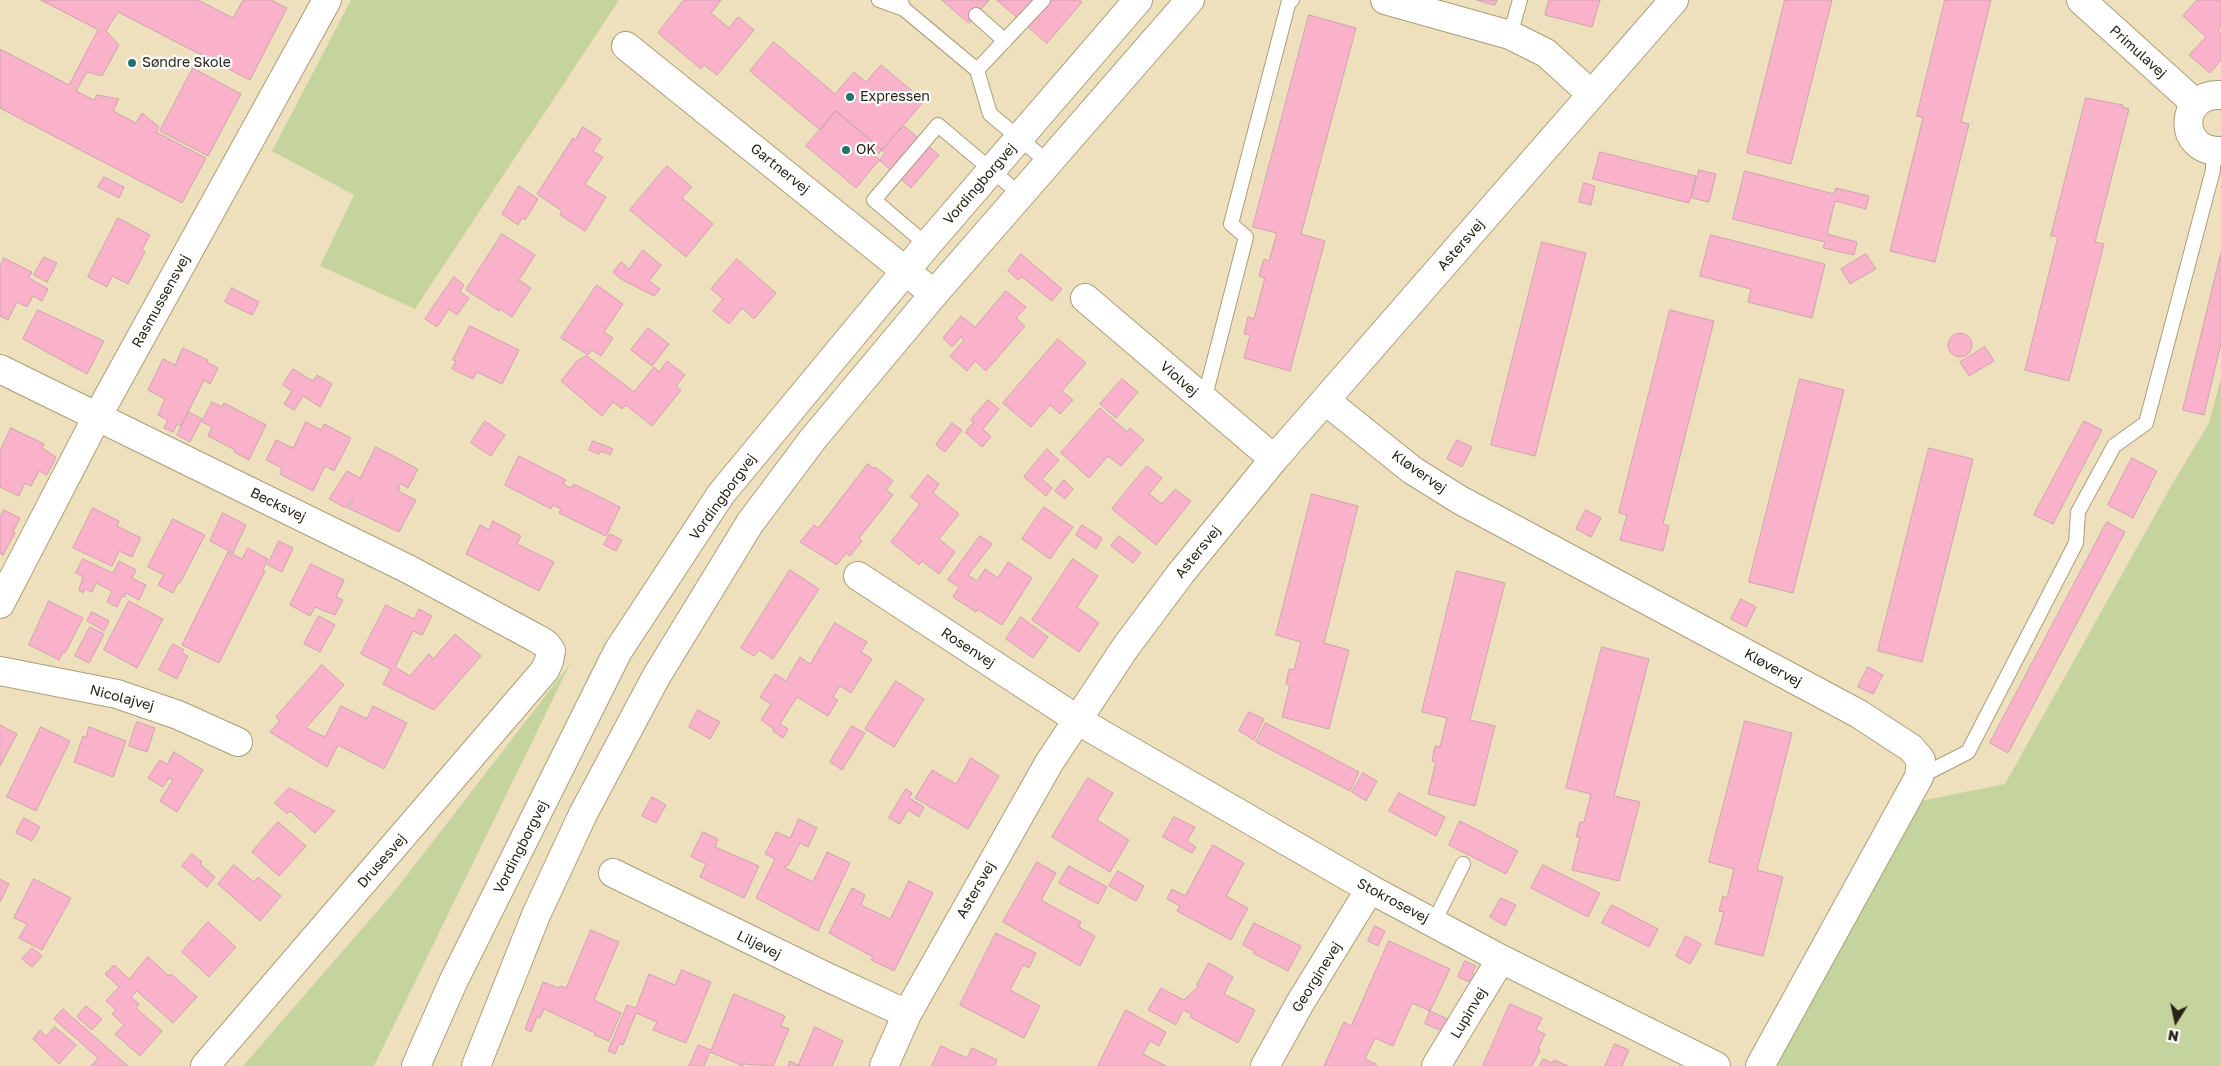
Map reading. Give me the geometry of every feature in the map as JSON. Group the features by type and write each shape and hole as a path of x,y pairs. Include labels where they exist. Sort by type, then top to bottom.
{"street":[{"name":"Rasmussensvej","path":"0,604 97,417 327,0"},
{"name":"Vordingborgvej","path":"416,1066 453,982 618,651 721,494 906,270 1138,0"},
{"path":"476,1066 540,907 583,814 656,677 750,523 813,439 934,294 1190,0"},
{"path":"1385,0 1510,35 1546,53 1591,94"},
{"name":"Astersvej","path":"884,1066 907,1014 1049,763 1125,648 1175,580 1274,459 1674,0"},
{"name":"Primulavej","path":"2081,0 2208,100 2188,118 2190,135 2201,147 2217,151"},
{"name":"Gartnervej","path":"626,46 934,294"},
{"name":"Violvej","path":"1086,298 1274,459"},
{"name":"Becksvej","path":"0,369 430,580 536,638 546,644 551,650"},
{"name":"Kløvervej","path":"1326,401 1412,470 1460,500 1703,629 1859,714 1893,735 1911,748 1921,760 1919,777"},
{"name":"Rosenvej","path":"858,576 1078,720"},
{"name":"Drusesvej","path":"205,1066 538,678 549,661 551,650"},
{"name":"Nicolajvej","path":"0,670 117,694 178,715 238,742"},
{"name":"Stokrosevej","path":"1078,720 1370,889 1501,959 1716,1066"},
{"path":"1760,1066 1919,777"},
{"name":"Liljevej","path":"613,873 907,1014"},
{"name":"Georginevej","path":"1265,1066 1300,1003 1370,889"},
{"name":"Lupinvej","path":"1436,1066 1501,959"}],"lane":[{"path":"879,0 902,5 977,70 990,114 1049,163"},
{"path":"977,70 1043,0"},
{"path":"1204,400 1246,237 1231,224 1289,1 1292,0"},
{"path":"1510,35 1520,0"},
{"path":"976,15 1005,41"},
{"path":"928,245 874,200 938,124 1021,195"},
{"path":"1919,777 1968,752 2076,543 2078,512 2114,446 2146,423 2217,151"},
{"path":"1434,922 1462,864"}],"green space":[{"path":"351,0 619,0 415,309 320,266 354,195 272,151"},
{"path":"2221,378 2221,1066 1775,1066 1915,802 2005,784 2174,481 2209,423"},
{"path":"570,664 374,1066 243,1066 393,893"}],"building":[{"path":"41,0 198,0 233,18 243,0 271,0 287,8 250,80 118,12 106,31 119,45 102,76 87,72 76,91 94,100 97,95 119,99 113,111 136,123 142,113 159,127 156,132 206,158 182,203 0,108 0,49 69,85 98,30"},
{"path":"684,0 721,0 711,13 729,28 738,17 754,30 717,75 704,65 701,69 658,33"},
{"path":"942,0 989,0 969,23"},
{"path":"997,0 1079,0 1082,2 1047,43"},
{"path":"1477,0 1497,0 1495,5"},
{"path":"1549,0 1600,0 1592,27 1545,15"},
{"path":"1785,0 1832,0 1791,164 1747,153"},
{"path":"1945,0 1991,0 1961,122 1969,124 1935,262 1890,251 1923,118 1917,116"},
{"path":"2197,0 2221,0 2221,27 2218,30 2221,33 2221,60 2210,73 2189,55 2206,37 2183,16"},
{"path":"1309,15 1356,28 1301,234 1325,241 1290,371 1244,358 1250,335 1244,334 1248,317 1254,319 1265,278 1259,276 1264,259 1269,261 1277,233 1253,227"},
{"name":"Expressen","path":"774,42 835,94 854,72 866,82 881,65 924,101 882,150 836,111 820,130 750,71"},
{"path":"193,68 241,94 208,156 160,131"},
{"path":"2086,98 2123,105 2122,107 2129,109 2095,242 2104,244 2069,381 2025,370 2058,237 2051,236"},
{"name":"OK","path":"836,111 885,153 856,188 806,146"},
{"path":"904,126 939,155 911,188 876,157"},
{"path":"583,127 601,139 593,151 603,157 585,184 606,197 585,231 560,215 562,211 537,194 573,138 575,140"},
{"path":"1600,152 1696,176 1689,203 1593,179"},
{"path":"667,166 692,187 682,198 713,224 686,257 630,210"},
{"path":"1699,170 1716,174 1709,202 1692,198"},
{"path":"1745,171 1834,194 1836,188 1869,196 1866,209 1835,201 1827,234 1857,242 1854,255 1823,248 1825,242 1733,219"},
{"path":"104,177 124,187 119,198 98,187"},
{"path":"1584,183 1595,186 1591,205 1579,202"},
{"path":"519,186 538,199 525,220 522,218 518,225 502,214"},
{"path":"118,218 150,235 142,250 145,252 128,284 112,276 107,287 88,277"},
{"path":"502,234 535,255 519,280 531,288 512,317 466,290"},
{"path":"1711,235 1825,264 1812,318 1748,302 1751,289 1700,276"},
{"path":"1542,242 1586,253 1535,456 1491,445"},
{"path":"643,250 661,265 649,281 660,289 654,296 621,279 613,272 621,262 629,269"},
{"path":"2221,253 2221,343 2204,415 2183,410"},
{"path":"1021,254 1062,289 1052,301 1022,277 1018,280 1008,271"},
{"path":"1866,254 1876,269 1850,284 1841,269"},
{"path":"44,257 57,263 47,282 34,275"},
{"path":"4,258 32,272 29,278 48,289 42,301 33,296 27,307 17,302 8,320 0,316 0,266"},
{"path":"737,259 776,293 754,319 742,308 729,324 713,311 723,299 711,289"},
{"path":"454,277 464,285 460,292 469,298 457,315 449,309 437,327 425,319"},
{"path":"597,285 623,304 604,332 613,338 601,356 592,350 588,355 561,338"},
{"path":"232,288 259,302 252,315 225,302"},
{"path":"1006,291 1026,307 1016,318 1025,326 986,371 975,361 967,371 950,356 964,340 961,337 952,347 943,338 961,316 975,327"},
{"path":"38,310 104,341 87,374 23,339"},
{"path":"1670,310 1714,321 1663,524 1669,526 1663,551 1620,540 1627,515 1619,513"},
{"path":"470,326 519,350 502,384 477,372 473,379 452,369 456,361 453,360"},
{"path":"648,328 669,344 652,366 631,350"},
{"path":"1960,333 1969,336 1972,345 1969,354 1960,357 1951,354 1948,345 1951,336"},
{"path":"1058,339 1086,363 1062,391 1073,400 1060,414 1050,405 1031,427 1003,403"},
{"path":"1985,347 1994,361 1969,376 1960,362"},
{"path":"183,348 208,360 207,362 218,368 210,384 204,380 181,426 177,424 173,432 164,428 168,420 158,415 165,399 148,390 163,359 175,365"},
{"path":"587,356 634,392 654,367 659,372 667,361 685,375 676,386 681,390 652,426 626,405 622,409 613,402 602,416 561,381 577,361"},
{"path":"293,369 313,381 317,375 332,384 320,407 303,396 294,410 284,404 292,391 283,385"},
{"path":"1122,379 1138,392 1116,418 1100,404"},
{"path":"1800,379 1844,390 1793,593 1749,582"},
{"path":"988,400 999,409 983,429 991,437 982,447 965,432 974,422 971,420"},
{"path":"212,402 222,407 224,403 266,425 249,460 234,452 235,450 208,436 212,427 202,422"},
{"path":"1100,408 1127,432 1130,428 1144,440 1121,466 1108,456 1089,478 1061,453"},
{"path":"189,412 202,419 190,442 177,435"},
{"path":"485,421 505,435 491,456 471,443"},
{"path":"2084,421 2102,430 2053,524 2034,515"},
{"path":"306,422 321,430 324,424 351,438 334,471 325,466 313,491 280,474 282,468 266,460 276,440 293,448"},
{"path":"952,423 962,430 945,452 936,445"},
{"path":"11,428 44,444 42,448 56,457 47,475 39,471 31,486 25,483 19,496 0,487 0,451"},
{"path":"1457,440 1472,447 1462,467 1447,459"},
{"path":"593,441 613,449 610,455 601,451 599,454 589,450"},
{"path":"376,447 418,469 408,488 399,483 398,486 400,487 398,491 416,500 399,532 348,508 354,498 352,497 346,508 329,499 347,471 360,478"},
{"path":"1929,448 1973,459 1922,662 1878,651"},
{"path":"1047,449 1059,460 1042,479 1052,488 1046,496 1024,477"},
{"path":"519,456 566,480 563,484 571,488 574,484 620,507 606,536 559,513 561,509 553,505 551,509 505,485"},
{"path":"2132,458 2157,471 2133,518 2108,505"},
{"path":"868,464 893,481 886,490 893,495 859,538 862,541 850,556 846,553 837,565 800,542 814,525 818,528"},
{"path":"1147,466 1162,478 1149,494 1162,504 1175,489 1191,501 1156,545 1112,509"},
{"path":"928,475 939,484 933,493 959,514 939,539 955,552 939,574 922,561 919,565 891,542 920,504 911,497"},
{"path":"1064,480 1073,489 1065,499 1055,491"},
{"path":"1312,494 1358,506 1324,643 1349,650 1329,729 1282,717 1290,685 1286,684 1289,669 1294,670 1301,642 1276,635"},
{"path":"1044,507 1073,527 1050,559 1022,539"},
{"path":"93,508 119,521 117,526 141,538 132,557 119,551 112,566 73,548"},
{"path":"4,510 20,518 13,532 15,533 3,555 0,553 0,517"},
{"path":"1586,510 1601,518 1591,537 1576,529"},
{"path":"223,513 246,525 233,553 210,541"},
{"path":"173,519 205,535 173,593 158,585 164,575 148,567"},
{"path":"493,521 521,536 517,544 554,562 539,591 466,554 480,525 489,530"},
{"path":"2107,522 2125,532 2008,753 1990,743"},
{"path":"1082,525 1102,538 1096,549 1076,535"},
{"path":"610,534 622,540 616,551 604,545"},
{"path":"980,536 992,544 968,575 977,581 985,569 998,578 1008,562 1032,578 1002,625 977,609 976,612 953,597 959,587 948,580"},
{"path":"1119,536 1141,553 1133,563 1111,546"},
{"path":"279,541 293,548 282,572 268,565"},
{"path":"248,548 268,559 263,570 265,571 219,663 182,645 228,552 242,559"},
{"path":"83,559 113,573 119,561 136,570 132,578 146,585 139,600 126,593 124,597 122,596 117,607 107,602 112,591 96,583 92,592 85,589 83,593 79,590 83,577 76,573"},
{"path":"1073,559 1098,576 1077,607 1099,623 1079,652 1032,620"},
{"path":"311,564 344,580 336,597 343,600 335,615 315,607 310,616 290,605"},
{"path":"790,570 819,589 773,659 759,650 754,656 741,648"},
{"path":"1457,571 1505,583 1470,720 1495,726 1475,806 1428,794 1436,762 1432,761 1435,746 1440,747 1447,718 1422,712"},
{"path":"1741,599 1756,607 1746,627 1731,619"},
{"path":"49,601 83,618 65,653 63,652 59,660 29,645"},
{"path":"129,601 163,619 137,668 104,650"},
{"path":"386,605 414,619 419,609 432,616 422,635 413,631 395,667 410,676 429,654 433,659 455,634 481,656 434,710 383,684 391,669 361,654"},
{"path":"92,612 109,621 104,631 87,621"},
{"path":"319,616 335,625 320,652 304,644"},
{"path":"1021,617 1048,637 1033,658 1006,639"},
{"path":"835,623 867,642 861,652 872,659 851,693 840,686 833,697 838,700 828,716 797,697 780,724 788,729 783,738 761,720 771,704 760,697 775,674 786,681 800,657 810,664"},
{"path":"90,627 104,634 89,663 75,656"},
{"path":"173,644 184,650 182,653 188,656 177,679 159,670"},
{"path":"1602,647 1649,659 1614,796 1640,802 1619,881 1572,870 1580,837 1576,837 1580,822 1584,822 1591,794 1566,788"},
{"path":"322,665 344,685 306,728 325,737 341,706 367,719 373,706 407,723 384,769 338,745 327,767 270,732 280,721 276,717"},
{"path":"1868,667 1883,675 1873,694 1858,687"},
{"path":"896,681 924,699 894,747 865,729"},
{"path":"698,710 720,722 710,739 689,727"},
{"path":"1249,712 1264,719 1254,740 1239,731"},
{"path":"1745,721 1792,733 1757,870 1783,877 1763,956 1715,944 1724,912 1719,911 1723,896 1727,898 1734,869 1709,862"},
{"path":"137,722 155,728 147,752 129,746"},
{"path":"1266,723 1359,772 1350,791 1256,742"},
{"path":"0,725 17,734 0,766"},
{"path":"852,726 865,733 842,770 830,762"},
{"path":"41,727 70,741 36,811 7,797"},
{"path":"89,727 126,741 113,777 74,762 83,736 86,737"},
{"path":"174,752 203,770 177,812 160,801 173,780 169,778 163,787 148,778 160,760 167,764"},
{"path":"971,758 999,776 968,829 915,798 932,770 956,784"},
{"path":"1363,773 1377,781 1366,801 1352,792"},
{"path":"1088,778 1113,793 1097,820 1129,840 1110,872 1052,837"},
{"path":"289,788 335,811 315,833 290,811 287,814 275,803"},
{"path":"906,789 912,793 909,798 924,807 919,817 908,810 900,824 889,818"},
{"path":"1399,793 1445,817 1436,836 1389,811"},
{"path":"652,797 666,805 656,823 642,816"},
{"path":"1174,817 1195,827 1187,841 1196,847 1192,853 1163,837"},
{"path":"24,818 40,827 32,841 16,833"},
{"path":"799,819 817,828 808,847 800,843 788,866 786,865 785,868 813,882 827,852 850,863 818,931 756,898 775,859 765,854 776,832 790,838"},
{"path":"1460,821 1518,851 1506,874 1449,845"},
{"path":"278,822 306,846 279,876 252,852"},
{"path":"703,832 718,839 715,847 759,866 744,898 700,877 706,864 691,857"},
{"path":"1213,845 1244,863 1226,896 1248,908 1231,940 1177,911 1180,906 1167,899 1172,889 1185,896"},
{"path":"192,854 215,877 207,887 182,866"},
{"path":"1037,862 1056,873 1041,900 1081,922 1079,927 1095,936 1080,966 1003,922"},
{"path":"234,865 254,882 258,877 281,896 260,921 218,884"},
{"path":"1543,865 1600,893 1588,917 1531,888"},
{"path":"1069,866 1107,887 1098,904 1059,883"},
{"path":"1118,871 1144,886 1136,901 1109,886"},
{"path":"0,879 9,884 0,902"},
{"path":"34,879 71,898 42,950 19,938 27,924 14,918"},
{"path":"909,881 933,893 894,971 871,960 873,957 829,933 852,888 865,895 861,905 890,919"},
{"path":"1501,898 1516,905 1505,926 1490,917"},
{"path":"1612,905 1658,929 1649,947 1602,923"},
{"path":"208,922 236,947 209,977 182,952"},
{"path":"1254,923 1301,946 1288,971 1253,953 1254,951 1243,945"},
{"path":"1375,926 1385,931 1378,946 1368,941"},
{"path":"591,930 619,942 594,1000 621,1013 609,1041 544,1009 540,1018 537,1017 531,1032 525,1029 543,982 559,988 560,986 566,988"},
{"path":"996,933 1036,953 1029,968 1023,965 1010,990 1040,1006 1024,1038 960,1005"},
{"path":"1686,936 1701,944 1690,964 1676,956"},
{"path":"1389,941 1450,969 1430,1011 1412,1003 1393,1046 1375,1038 1365,1059 1376,1064 1376,1066 1324,1066 1344,1022 1351,1026"},
{"path":"32,948 42,956 32,967 22,959"},
{"path":"148,957 197,997 173,1023 137,991 131,997 139,1004 136,1008 162,1031 140,1056 115,1034 124,1025 112,1014 116,1010 106,1001 119,987 105,974 114,965 129,979"},
{"path":"1465,961 1476,966 1472,973 1476,975 1472,983 1458,977"},
{"path":"1209,963 1233,977 1224,994 1255,1010 1238,1043 1190,1017 1192,1014 1183,1010 1176,1025 1148,1010 1161,988 1184,1000 1199,986 1197,985"},
{"path":"682,970 711,982 686,1043 653,1030 657,1022 636,1013 623,1045 619,1044 615,1054 608,1051 627,1005 636,1008 649,974 675,985"},
{"path":"734,994 785,1016 781,1026 789,1029 773,1066 743,1064 743,1066 710,1052 704,1066 689,1066 698,1045 711,1050"},
{"path":"1510,1004 1542,1018 1536,1030 1545,1034 1538,1049 1540,1050 1532,1066 1483,1066"},
{"path":"86,1006 102,1019 92,1030 77,1017"},
{"path":"63,1009 128,1066 91,1066 98,1058 54,1019"},
{"path":"1126,1010 1166,1032 1159,1046 1150,1041 1143,1054 1166,1066 1098,1066"},
{"path":"1430,1011 1450,1020 1445,1032 1425,1024"},
{"path":"55,1027 76,1045 59,1064 33,1039 40,1030 46,1036"},
{"path":"815,1027 843,1041 832,1066 788,1066 790,1061 798,1065"},
{"path":"1615,1044 1629,1050 1622,1066 1605,1066"},
{"path":"941,1046 967,1058 972,1048 997,1060 994,1066 932,1066"},
{"path":"1543,1059 1552,1063 1554,1060 1568,1066 1540,1066"}],"place":[{"name":"Søndre Skole","path":"132,63"},
{"name":"Expressen","path":"850,97"},
{"name":"OK","path":"846,150"}]}
